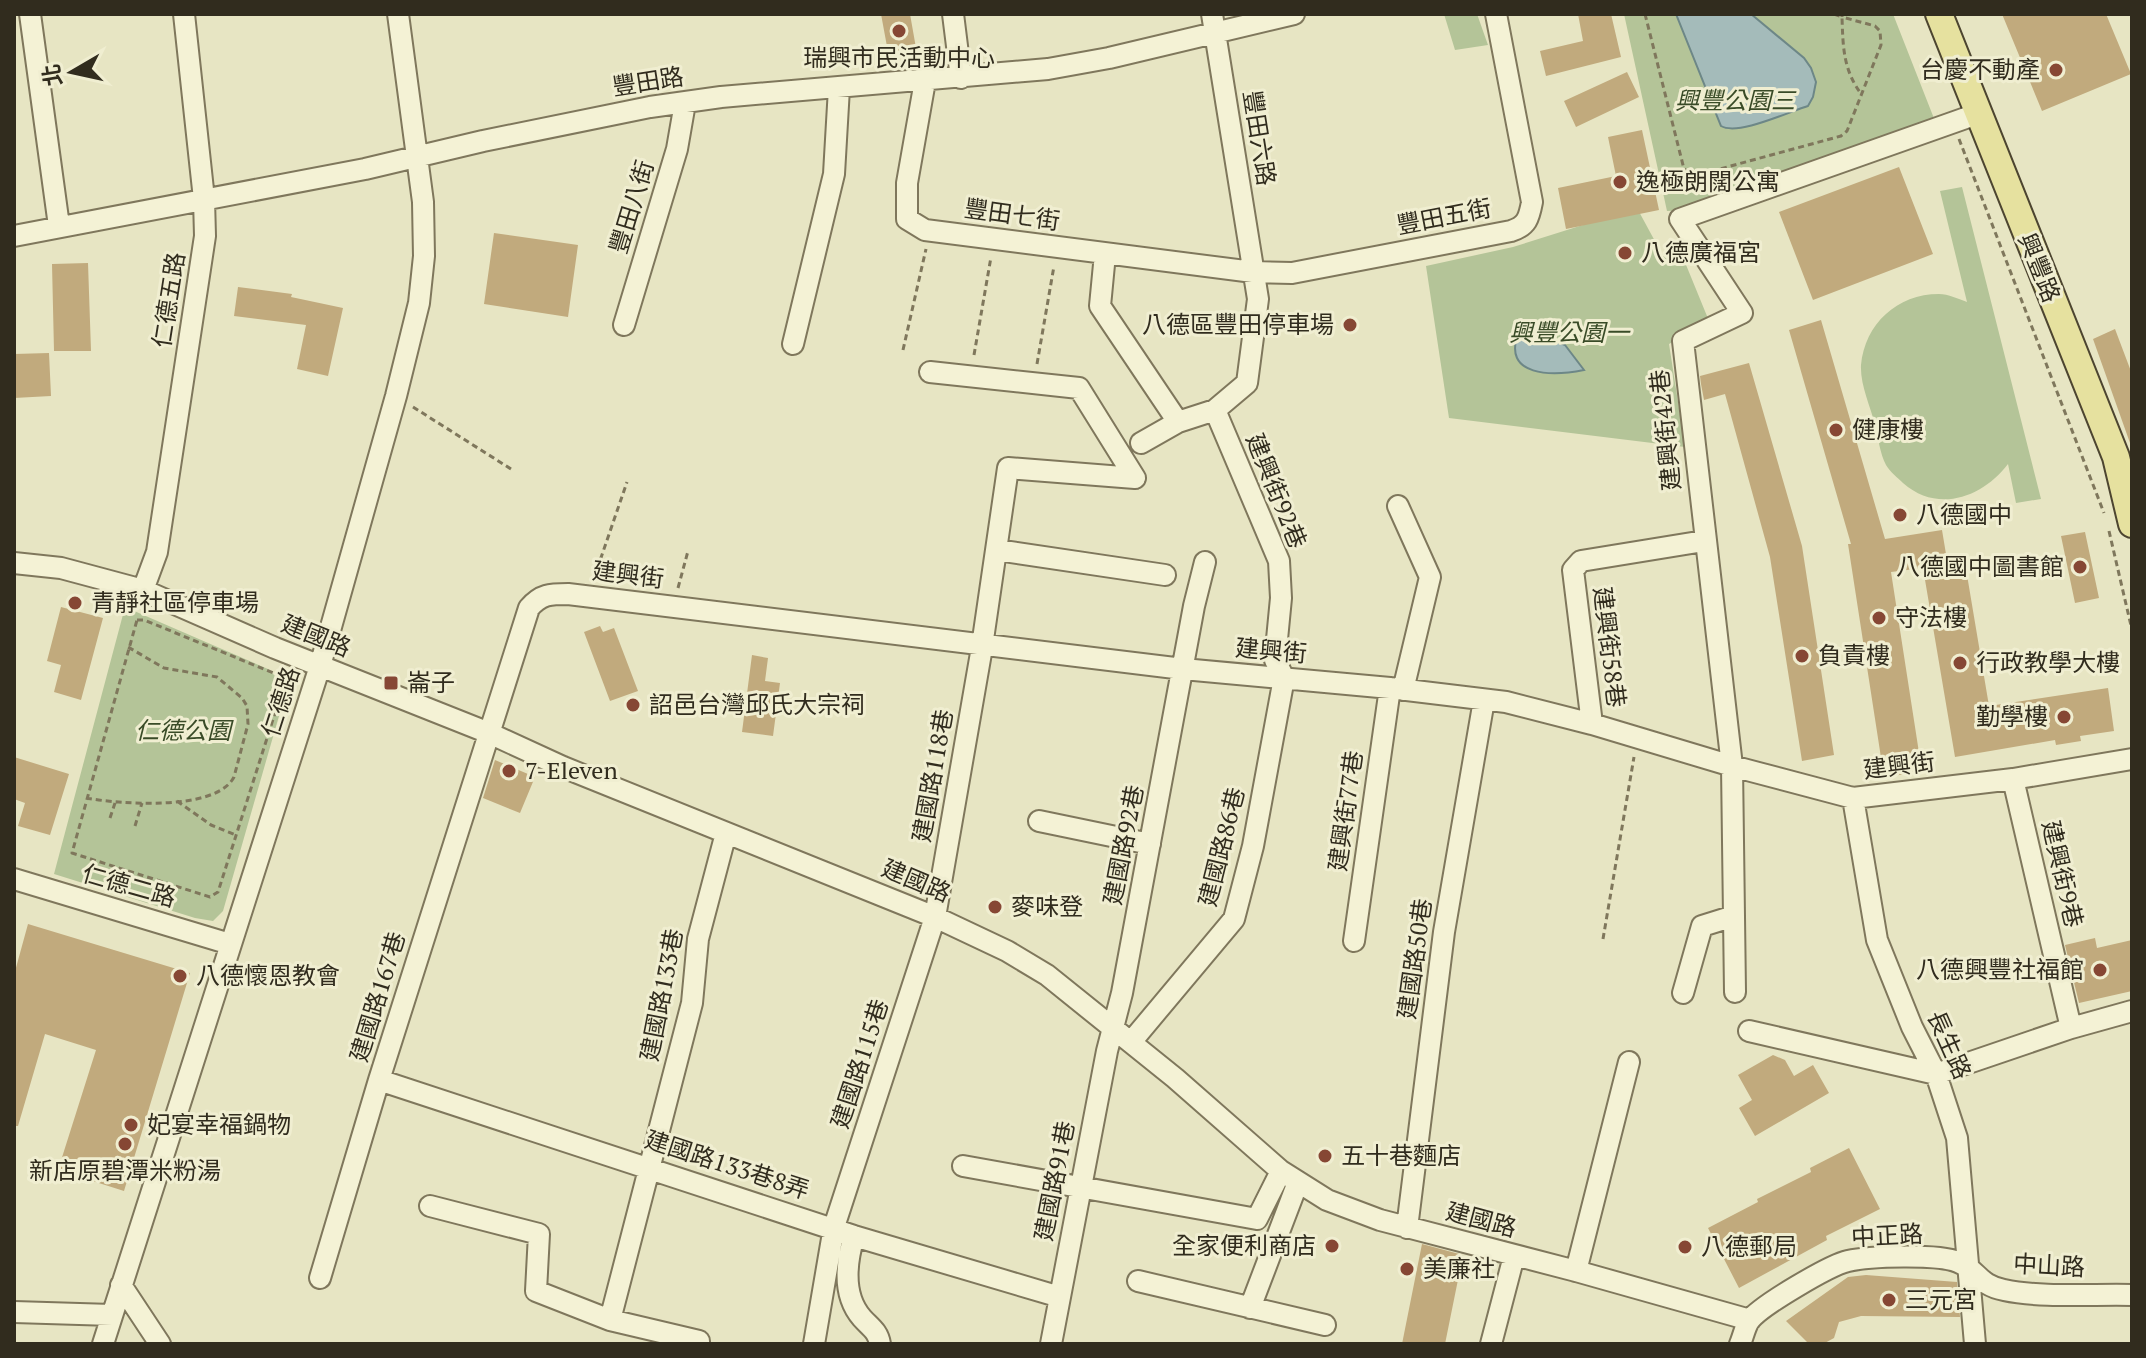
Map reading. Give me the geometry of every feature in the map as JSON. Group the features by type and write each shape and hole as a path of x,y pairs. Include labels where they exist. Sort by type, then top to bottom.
{"main road":[{"name":"興豐路","path":"1939,14 1977,114 2124,453 2132,524"}],"street":[{"path":"30,14 59,226"},
{"name":"仁德五路","path":"143,590 157,552 205,236 204,199 184,14"},
{"name":"仁德路","path":"103,1344 320,666 419,303 424,256 423,202 398,14"},
{"path":"953,14 961,78"},
{"name":"豐田路","path":"14,236 365,169 596,116 721,97 1048,69 1109,58 1214,23 1294,14"},
{"name":"豐田五街","path":"1253,272 1292,273 1511,231 1520,228 1529,219 1532,202 1496,14"},
{"name":"豐田六路","path":"1214,23 1258,299 1247,383 1215,410"},
{"name":"豐田七街","path":"925,81 907,183 907,219 916,226 1253,272"},
{"path":"793,344 834,174 839,88"},
{"name":"豐田八街","path":"624,325 677,149 685,103"},
{"name":"建興街42巷","path":"1735,992 1732,766 1683,341 1742,313 1680,219 1977,114"},
{"path":"1105,254 1100,306 1178,422"},
{"name":"建國路118巷","path":"930,372 1079,388 1135,478 1008,468 982,644 935,917"},
{"path":"1141,443 1178,422 1215,410"},
{"name":"建興街92巷","path":"1215,410 1279,561 1281,598 1275,660 1284,678"},
{"name":"建興街77巷","path":"1354,941 1396,689 1430,577 1398,506"},
{"name":"建興街58巷","path":"1592,724 1573,570 1581,561 1704,541"},
{"path":"997,550 1165,575"},
{"name":"建國路92巷","path":"1122,1036 1150,844 1205,562"},
{"name":"建國路","path":"14,563 61,568 143,590 320,666 489,733 563,767 935,917 1007,951 1047,975 1289,1177 1327,1200 1407,1228 1750,1320"},
{"name":"建興街","path":"489,733 529,608 545,594 1183,669 1506,702 1853,798 2013,779 2132,759"},
{"name":"建國路86巷","path":"1122,1036 1234,919 1253,846 1284,678"},
{"name":"建國路50巷","path":"1407,1228 1444,932 1484,700"},
{"name":"建國路167巷","path":"320,1278 489,733"},
{"name":"建興街9巷","path":"2013,779 2071,1028"},
{"name":"長生路","path":"1853,798 1877,940 1912,1027 1936,1074 1957,1138 1975,1344"},
{"path":"1039,821 1150,844"},
{"name":"建國路133巷","path":"610,1320 692,1003 698,939 726,833"},
{"name":"仁德二路","path":"14,879 230,944"},
{"path":"1683,993 1702,926 1734,916"},
{"name":"建國路115巷","path":"814,1344 834,1227 935,917"},
{"path":"1749,1031 1936,1074 2071,1028 2132,1011"},
{"name":"建國路91巷","path":"1051,1344 1107,1051 1122,1036"},
{"path":"1576,1271 1629,1062"},
{"name":"建國路133巷8弄","path":"379,1080 854,1236 1060,1297"},
{"path":"963,1166 1257,1219 1289,1177"},
{"path":"1250,1308 1289,1177"},
{"path":"430,1206 539,1234 536,1291 610,1320 699,1341 699,1344"},
{"path":"854,1236 847,1271 849,1295 859,1316 879,1334 880,1344"},
{"path":"1491,1344 1514,1256"},
{"name":"中正路","path":"1750,1320 1811,1278 1848,1261 1903,1257 1931,1259 1958,1262 1970,1270"},
{"name":"中山路","path":"1970,1270 1987,1287 2008,1291 2132,1295"},
{"path":"1138,1281 1325,1325"},
{"path":"121,1285 160,1344"},
{"path":"14,1312 112,1315"},
{"path":"1740,1344 1750,1320"}],"path":[{"path":"1645,14 1684,169 1694,176 1841,136 1850,125 1881,45 1880,31 1865,22 1834,14"},
{"path":"1865,22 1867,14"},
{"path":"1842,15 1845,64 1862,95"},
{"path":"1958,136 2107,519 2132,630"},
{"path":"903,350 930,230"},
{"path":"974,355 994,239"},
{"path":"1037,364 1057,247"},
{"path":"396,396 511,469"},
{"path":"588,597 627,482"},
{"path":"673,607 688,551"},
{"path":"139,617 276,674 283,681 218,892 210,897 72,853 128,647 139,617"},
{"path":"86,798 115,803 142,803 177,801 219,791 231,783 248,724 247,706 231,687 217,677 164,668 128,647"},
{"path":"1603,939 1637,738"},
{"path":"177,801 211,825 236,835"},
{"path":"110,818 115,803"},
{"path":"135,826 142,803"}],"green space":[{"path":"1444,14 1477,14 1488,45 1455,50"},
{"name":"興豐公園三","path":"1624,14 1893,14 1935,121 1693,210 1667,211"},
{"path":"1962,187 2041,499 2016,503 2008,464 1986,485 1959,498 1931,498 1917,492 1903,483 1886,465 1864,387 1861,365 1864,350 1876,325 1886,314 1910,299 1924,295 1942,294 1967,302 1940,191"},
{"name":"興豐公園一","path":"1637,208 1663,256 1682,255 1709,321 1669,344 1685,447 1449,418 1426,266 1513,247"},
{"name":"仁德公園","path":"125,607 268,669 285,686 223,911 213,921 54,874"}],"water":[{"path":"1676,14 1751,14 1804,58 1811,68 1816,82 1808,106 1751,126 1721,126"},
{"path":"1529,330 1565,345 1584,370 1545,373 1523,366 1517,358 1515,346 1519,331"}],"building":[{"name":"瑞興市民活動中心","path":"881,14 910,14 916,48 888,52"},
{"path":"1578,14 1611,14 1621,57 1546,76 1540,51 1583,41"},
{"path":"2002,14 2106,14 2131,74 2042,111"},
{"path":"1627,72 1639,97 1576,127 1564,101"},
{"name":"逸極朗闊公寓","path":"1642,130 1659,210 1566,229 1558,188 1616,176 1608,137"},
{"path":"1899,167 1933,254 1813,300 1779,212"},
{"path":"494,233 578,245 568,317 484,304"},
{"path":"88,263 91,351 54,351 52,264"},
{"path":"238,287 292,294 291,297 343,308 328,376 297,369 306,325 234,316"},
{"path":"1821,320 1885,539 1942,530 1949,572 1966,569 1989,706 2108,688 2114,731 2080,736 2081,741 2056,745 2055,740 1955,757 1923,568 1891,572 1922,772 1884,777 1848,544 1851,544 1789,330"},
{"path":"2115,329 2132,374 2132,443 2093,339"},
{"path":"49,353 51,396 14,398 14,354"},
{"name":"負責樓","path":"1749,363 1802,546 1834,755 1802,761 1770,557 1725,394 1704,400 1701,384 1700,376"},
{"name":"八德國中圖書館","path":"2085,532 2099,598 2075,603 2061,536"},
{"path":"61,607 103,618 81,700 54,692 61,665 47,661"},
{"path":"600,626 603,632 614,628 638,691 610,701 584,632"},
{"path":"752,655 768,658 765,681 780,683 773,736 742,732"},
{"path":"14,757 69,774 50,835 18,826 25,803 14,799"},
{"path":"495,760 535,777 520,813 483,798"},
{"path":"28,924 190,973 124,1191 58,1170 96,1050 45,1034 18,1126 14,1126 14,975"},
{"name":"八德興豐社福館","path":"2095,938 2097,948 2132,940 2132,991 2079,1003 2065,945"},
{"path":"1773,1055 1785,1060 1794,1076 1813,1065 1829,1093 1755,1136 1739,1108 1752,1100 1738,1075"},
{"path":"1849,1148 1880,1209 1826,1236 1827,1240 1739,1288 1708,1228"},
{"path":"1422,1244 1463,1255 1445,1344 1402,1344"},
{"name":"三元宮","path":"1866,1275 1957,1282 1960,1317 1861,1316 1839,1322 1834,1338 1823,1344 1809,1344 1786,1321 1848,1277"}],"place":[{"name":"瑞興市民活動中心","path":"899,31"},
{"name":"台慶不動產","path":"2056,70"},
{"name":"逸極朗闊公寓","path":"1620,182"},
{"name":"八德廣福宮","path":"1625,253"},
{"name":"八德區豐田停車場","path":"1350,325"},
{"name":"健康樓","path":"1836,430"},
{"name":"八德國中","path":"1900,515"},
{"name":"八德國中圖書館","path":"2080,567"},
{"name":"青靜社區停車場","path":"75,603"},
{"name":"守法樓","path":"1879,618"},
{"name":"負責樓","path":"1802,656"},
{"name":"行政教學大樓","path":"1960,663"},
{"name":"崙子","path":"391,683"},
{"name":"詔邑台灣邱氏大宗祠","path":"633,705"},
{"name":"勤學樓","path":"2064,717"},
{"name":"7-Eleven","path":"509,771"},
{"name":"麥味登","path":"995,907"},
{"name":"八德興豐社福館","path":"2100,970"},
{"name":"八德懷恩教會","path":"180,976"},
{"name":"妃宴幸福鍋物","path":"131,1125"},
{"name":"新店原碧潭米粉湯","path":"125,1144"},
{"name":"五十巷麵店","path":"1325,1156"},
{"name":"全家便利商店","path":"1332,1246"},
{"name":"八德郵局","path":"1685,1247"},
{"name":"美廉社","path":"1407,1269"},
{"name":"三元宮","path":"1889,1300"}]}
